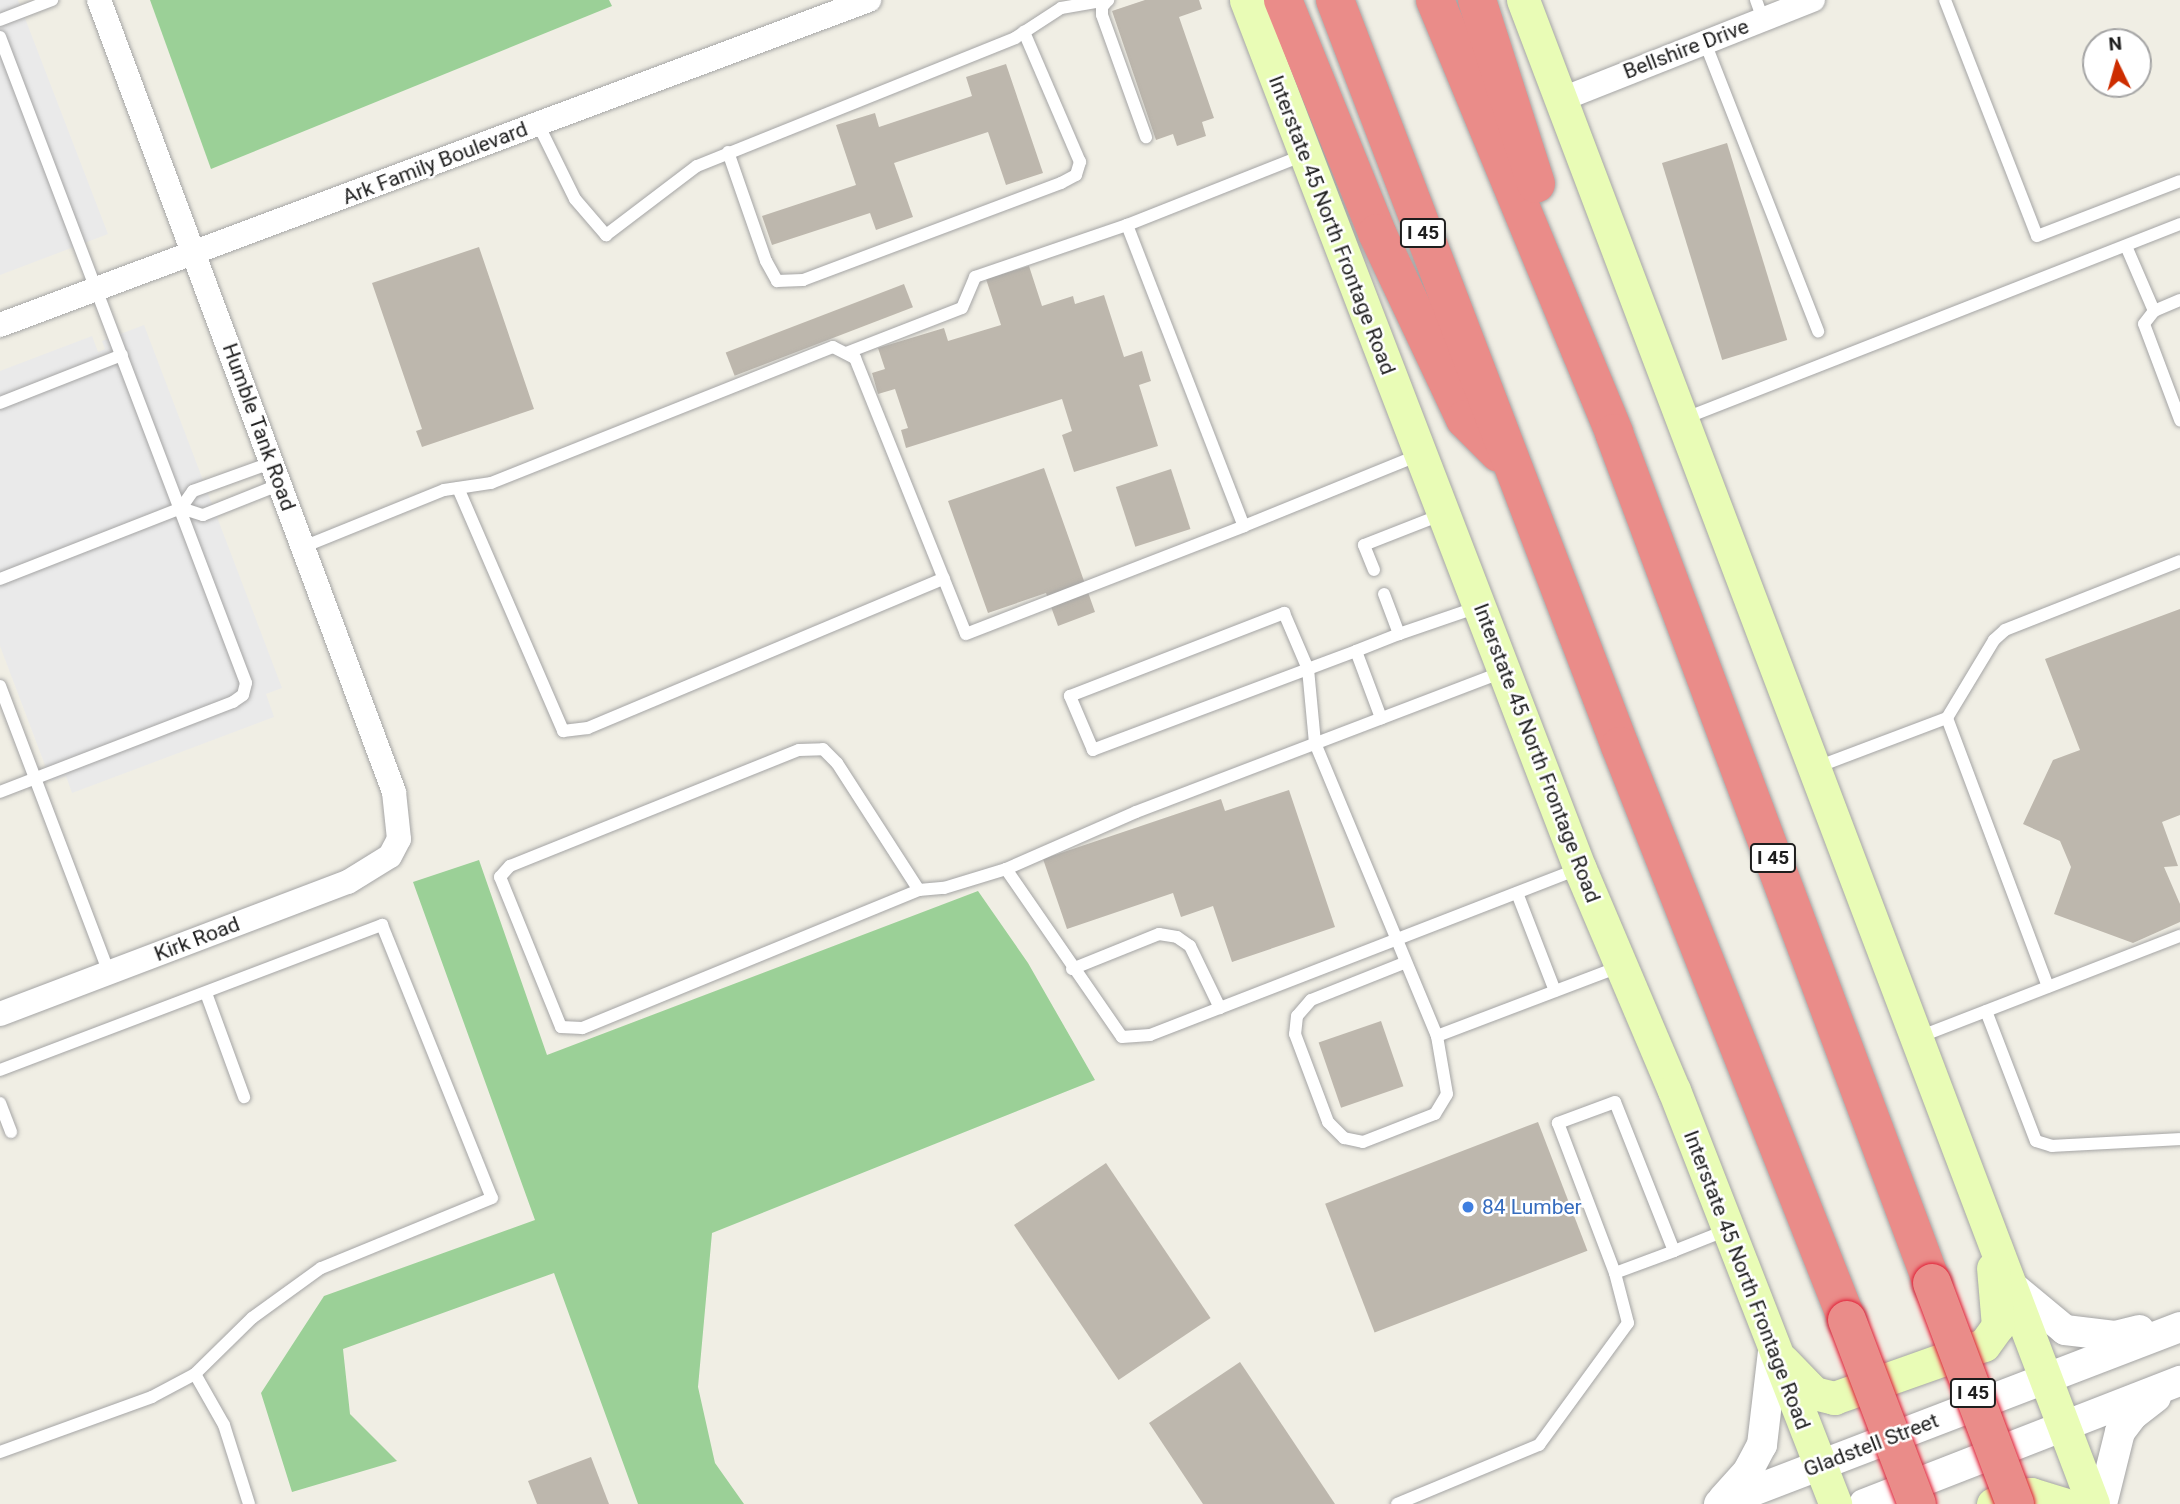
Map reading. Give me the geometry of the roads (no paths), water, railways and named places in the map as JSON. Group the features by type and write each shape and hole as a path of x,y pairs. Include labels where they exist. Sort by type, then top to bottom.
{"highway":[{"path":"1283,0 1377,233 1465,419 1511,466"},
{"name":"I 45","path":"1335,0 1511,466 1917,1504"},
{"name":"I 45","path":"1435,0 1614,433 2015,1504"},
{"path":"1477,0 1614,433"}],"main road":[{"name":"Interstate 45 North Frontage Road","path":"1246,0 1580,869 1835,1504"},
{"path":"1523,0 1679,420 2048,1378 2093,1504"},
{"path":"1773,1352 1814,1393 1834,1398 1984,1345 1998,1326 1984,1213"},
{"path":"1993,1504 2031,1494 2064,1504"}],"street":[{"name":"Humble Tank Road","path":"99,0 394,792 399,839 390,856"},
{"name":"Ark Family Boulevard","path":"0,325 97,292 869,0"},
{"name":"Bellshire Drive","path":"1560,100 1704,40 1759,10 1813,0"},
{"name":"Kirk Road","path":"0,1014 348,883 390,856"},
{"path":"2012,1286 2045,1317 2065,1330 2086,1335 2115,1336 2180,1320"},
{"name":"Gladstell Street","path":"1719,1504 2180,1327"},
{"path":"1719,1504 1748,1471 1762,1446 1773,1352"},
{"path":"1864,1504 2178,1381"},
{"path":"2102,1504 2120,1432 2133,1415 2178,1381"}],"lane":[{"path":"0,20 51,0"},
{"path":"538,124 575,200 606,235 697,166 933,74 1024,32 1061,8 1108,0"},
{"path":"1108,0 1102,15 1146,137"},
{"path":"1945,0 2037,236 2180,181"},
{"path":"728,152 766,261 777,281 803,280 1061,183 1080,170 1080,162 1024,32"},
{"path":"0,37 245,673 243,695 0,792"},
{"path":"1704,40 1818,331"},
{"path":"846,353 962,308 975,277 1127,225 1307,154"},
{"path":"1679,420 2180,224"},
{"path":"1127,225 1244,526"},
{"path":"2126,246 2154,311"},
{"path":"2180,300 2154,311 2144,324 2180,421"},
{"path":"303,547 458,488 491,483 833,347 855,358 966,634 1244,526 1419,454"},
{"path":"0,403 122,355"},
{"path":"181,508 203,515 277,473"},
{"path":"0,579 181,508 193,491 277,473"},
{"path":"458,488 562,731 588,728 944,578"},
{"path":"1374,570 1364,545 1443,513"},
{"path":"1813,768 1947,718 1994,640 2005,630 2180,561"},
{"path":"1384,594 1399,634"},
{"path":"1404,963 1311,1000 1297,1016 1295,1034 1328,1122 1345,1138 1363,1142 1434,1114 1447,1094 1437,1036 1394,940 1315,743 1308,669 1284,613 1070,696 1093,750 1308,669 1356,651 1399,634 1480,606"},
{"path":"1356,651 1381,718"},
{"path":"919,890 823,749 799,750 510,866 500,877 561,1027 582,1028 919,890 944,888 1006,869 1136,812 1506,671"},
{"path":"0,686 4,708 35,779 109,973"},
{"path":"1947,718 2048,987"},
{"path":"1006,869 1072,969 1122,1037 1150,1035 1580,869"},
{"path":"1517,893 1555,991"},
{"path":"0,1070 382,925 492,1198 321,1268 252,1318 195,1374 152,1397 0,1452"},
{"path":"1072,969 1159,934 1177,937 1190,946 1220,1008"},
{"path":"1916,1038 2180,936"},
{"path":"1437,1036 1620,966"},
{"path":"206,993 244,1097"},
{"path":"1986,1011 2036,1141 2052,1146 2180,1139"},
{"path":"1397,1504 1539,1445 1628,1323 1615,1273 1558,1123 1615,1102 1674,1251"},
{"path":"0,1103 11,1132"},
{"path":"1615,1273 1727,1230"},
{"path":"195,1374 224,1425 249,1504"}],"place":[{"name":"84 Lumber","path":"1468,1207"}]}
